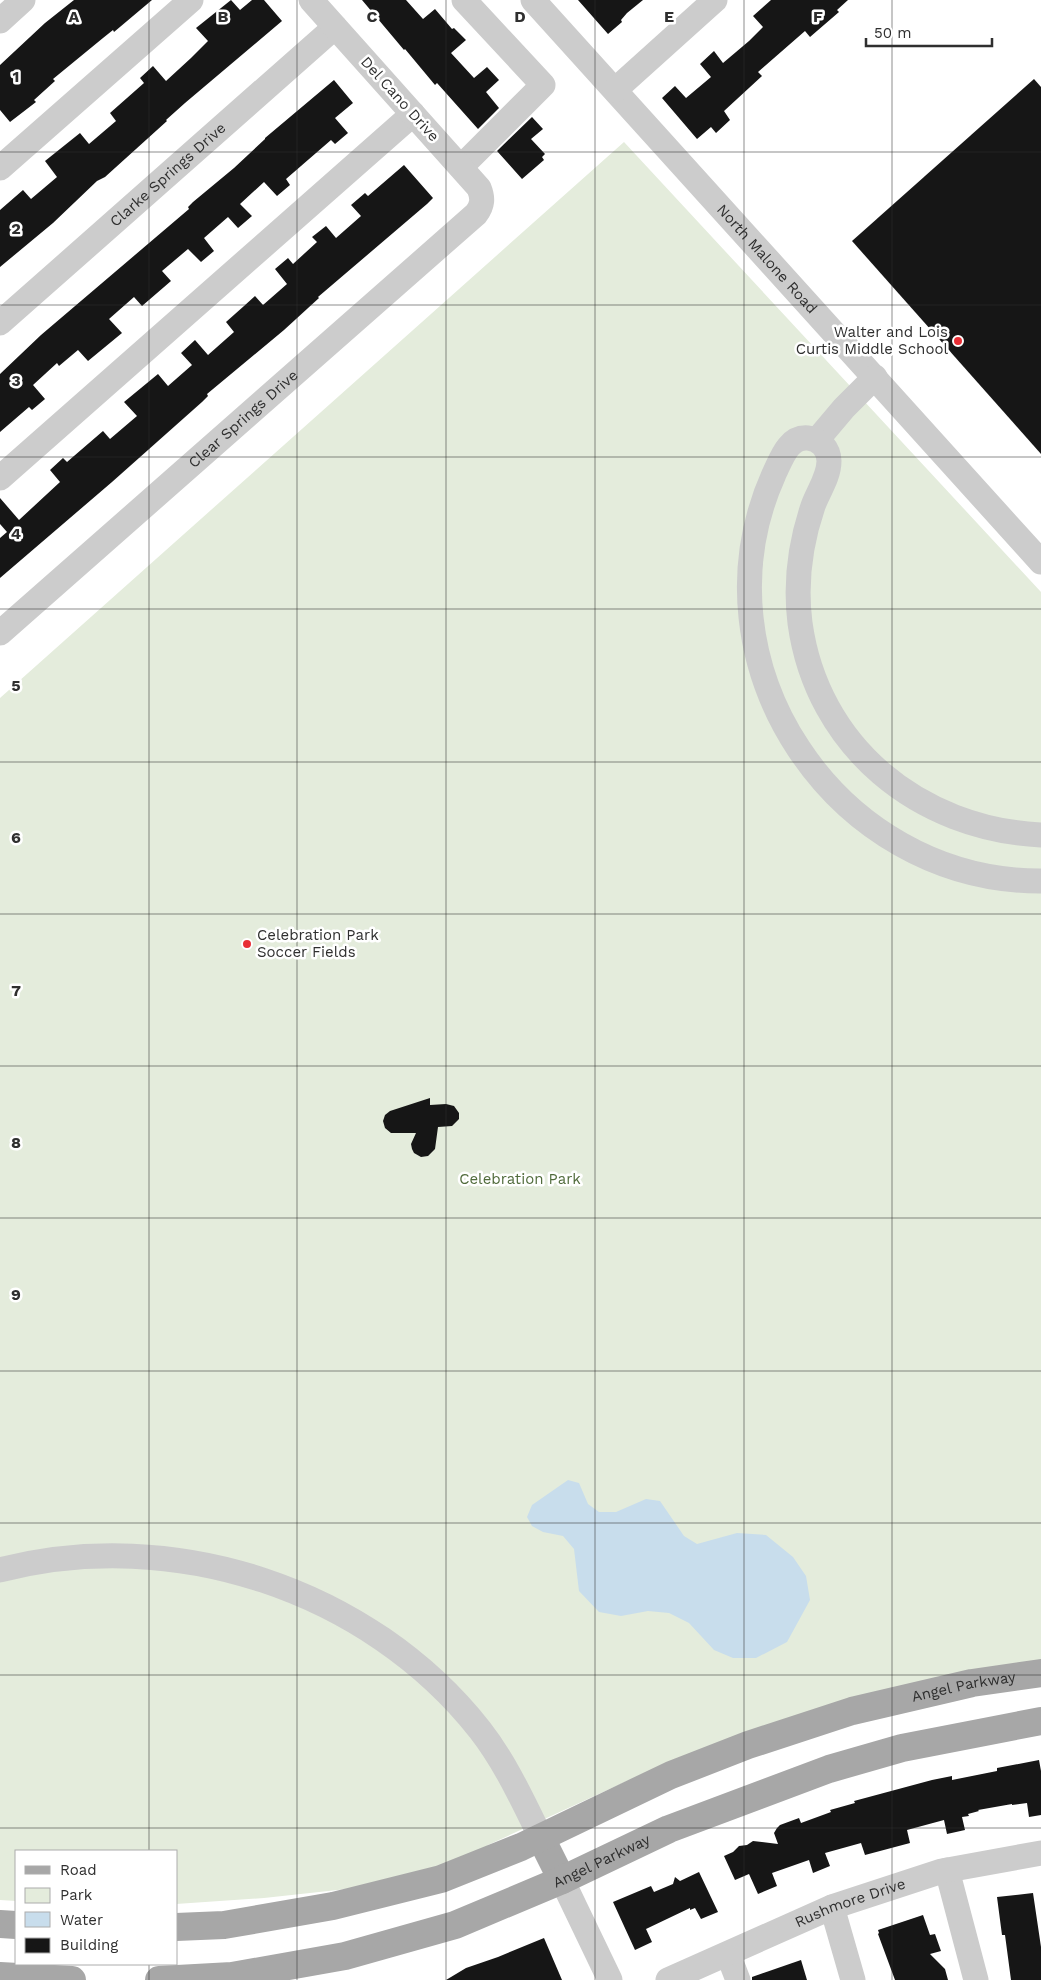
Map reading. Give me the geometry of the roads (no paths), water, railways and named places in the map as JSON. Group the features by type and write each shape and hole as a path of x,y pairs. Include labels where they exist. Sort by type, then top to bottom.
{"main road":[{"name":"Angel Parkway","path":"178,1928 224,1925 333,1906 441,1879 541,1838 671,1775 748,1746 833,1717 972,1682 1041,1673"},
{"name":"Angel Parkway","path":"159,1980 232,1976 345,1956 455,1925 562,1880 669,1829 829,1769 902,1748 1041,1721"},
{"path":"541,1838 562,1880"},
{"path":"0,1924 15,1925"},
{"path":"0,1976 72,1980"}],"street":[{"path":"0,21 23,0"},
{"path":"0,168 191,0"},
{"name":"Del Cano Drive","path":"311,0 479,188 482,202"},
{"path":"461,167 543,85 464,0"},
{"name":"North Malone Road","path":"533,0 1041,562"},
{"path":"615,90 715,0"},
{"name":"Clarke Springs Drive","path":"0,323 335,28"},
{"path":"0,478 413,114"},
{"name":"Clear Springs Drive","path":"0,633 476,214 482,202"},
{"path":"818,440 844,408 875,378"},
{"path":"1041,835 1018,834 969,824 923,804 902,790 864,758 834,718 812,672 802,632 798,598 800,557 807,524 825,477 829,460 828,452 818,440 802,438 794,441 784,453 763,504 752,557 750,584 754,638 768,691 792,740 824,784 843,803 884,835 914,852 954,868 1004,879 1041,881"},
{"path":"0,1570 43,1562 110,1556 177,1560 246,1575 305,1596 335,1611 392,1646 443,1689 481,1731 523,1800 541,1838"},
{"name":"Rushmore Drive","path":"668,1980 832,1907 947,1870 1041,1853"},
{"path":"947,1870 976,1980"},
{"path":"562,1880 610,1980"},
{"path":"832,1907 853,1980"},
{"path":"728,1954 738,1980"}],"water":[{"path":"568,1480 579,1483 588,1504 599,1512 616,1512 646,1499 660,1501 684,1536 697,1544 737,1533 766,1535 793,1557 806,1576 810,1600 787,1642 756,1658 733,1658 714,1650 689,1623 669,1613 648,1611 621,1616 599,1612 579,1591 574,1549 563,1536 543,1532 532,1526 527,1517 532,1505"}],"place":[{"name":"Walter and Lois Curtis Middle School","path":"958,341"},
{"name":"Celebration Park Soccer Fields","path":"247,944"}],"park label":[{"name":"Celebration Park","path":"520,1179"}]}
